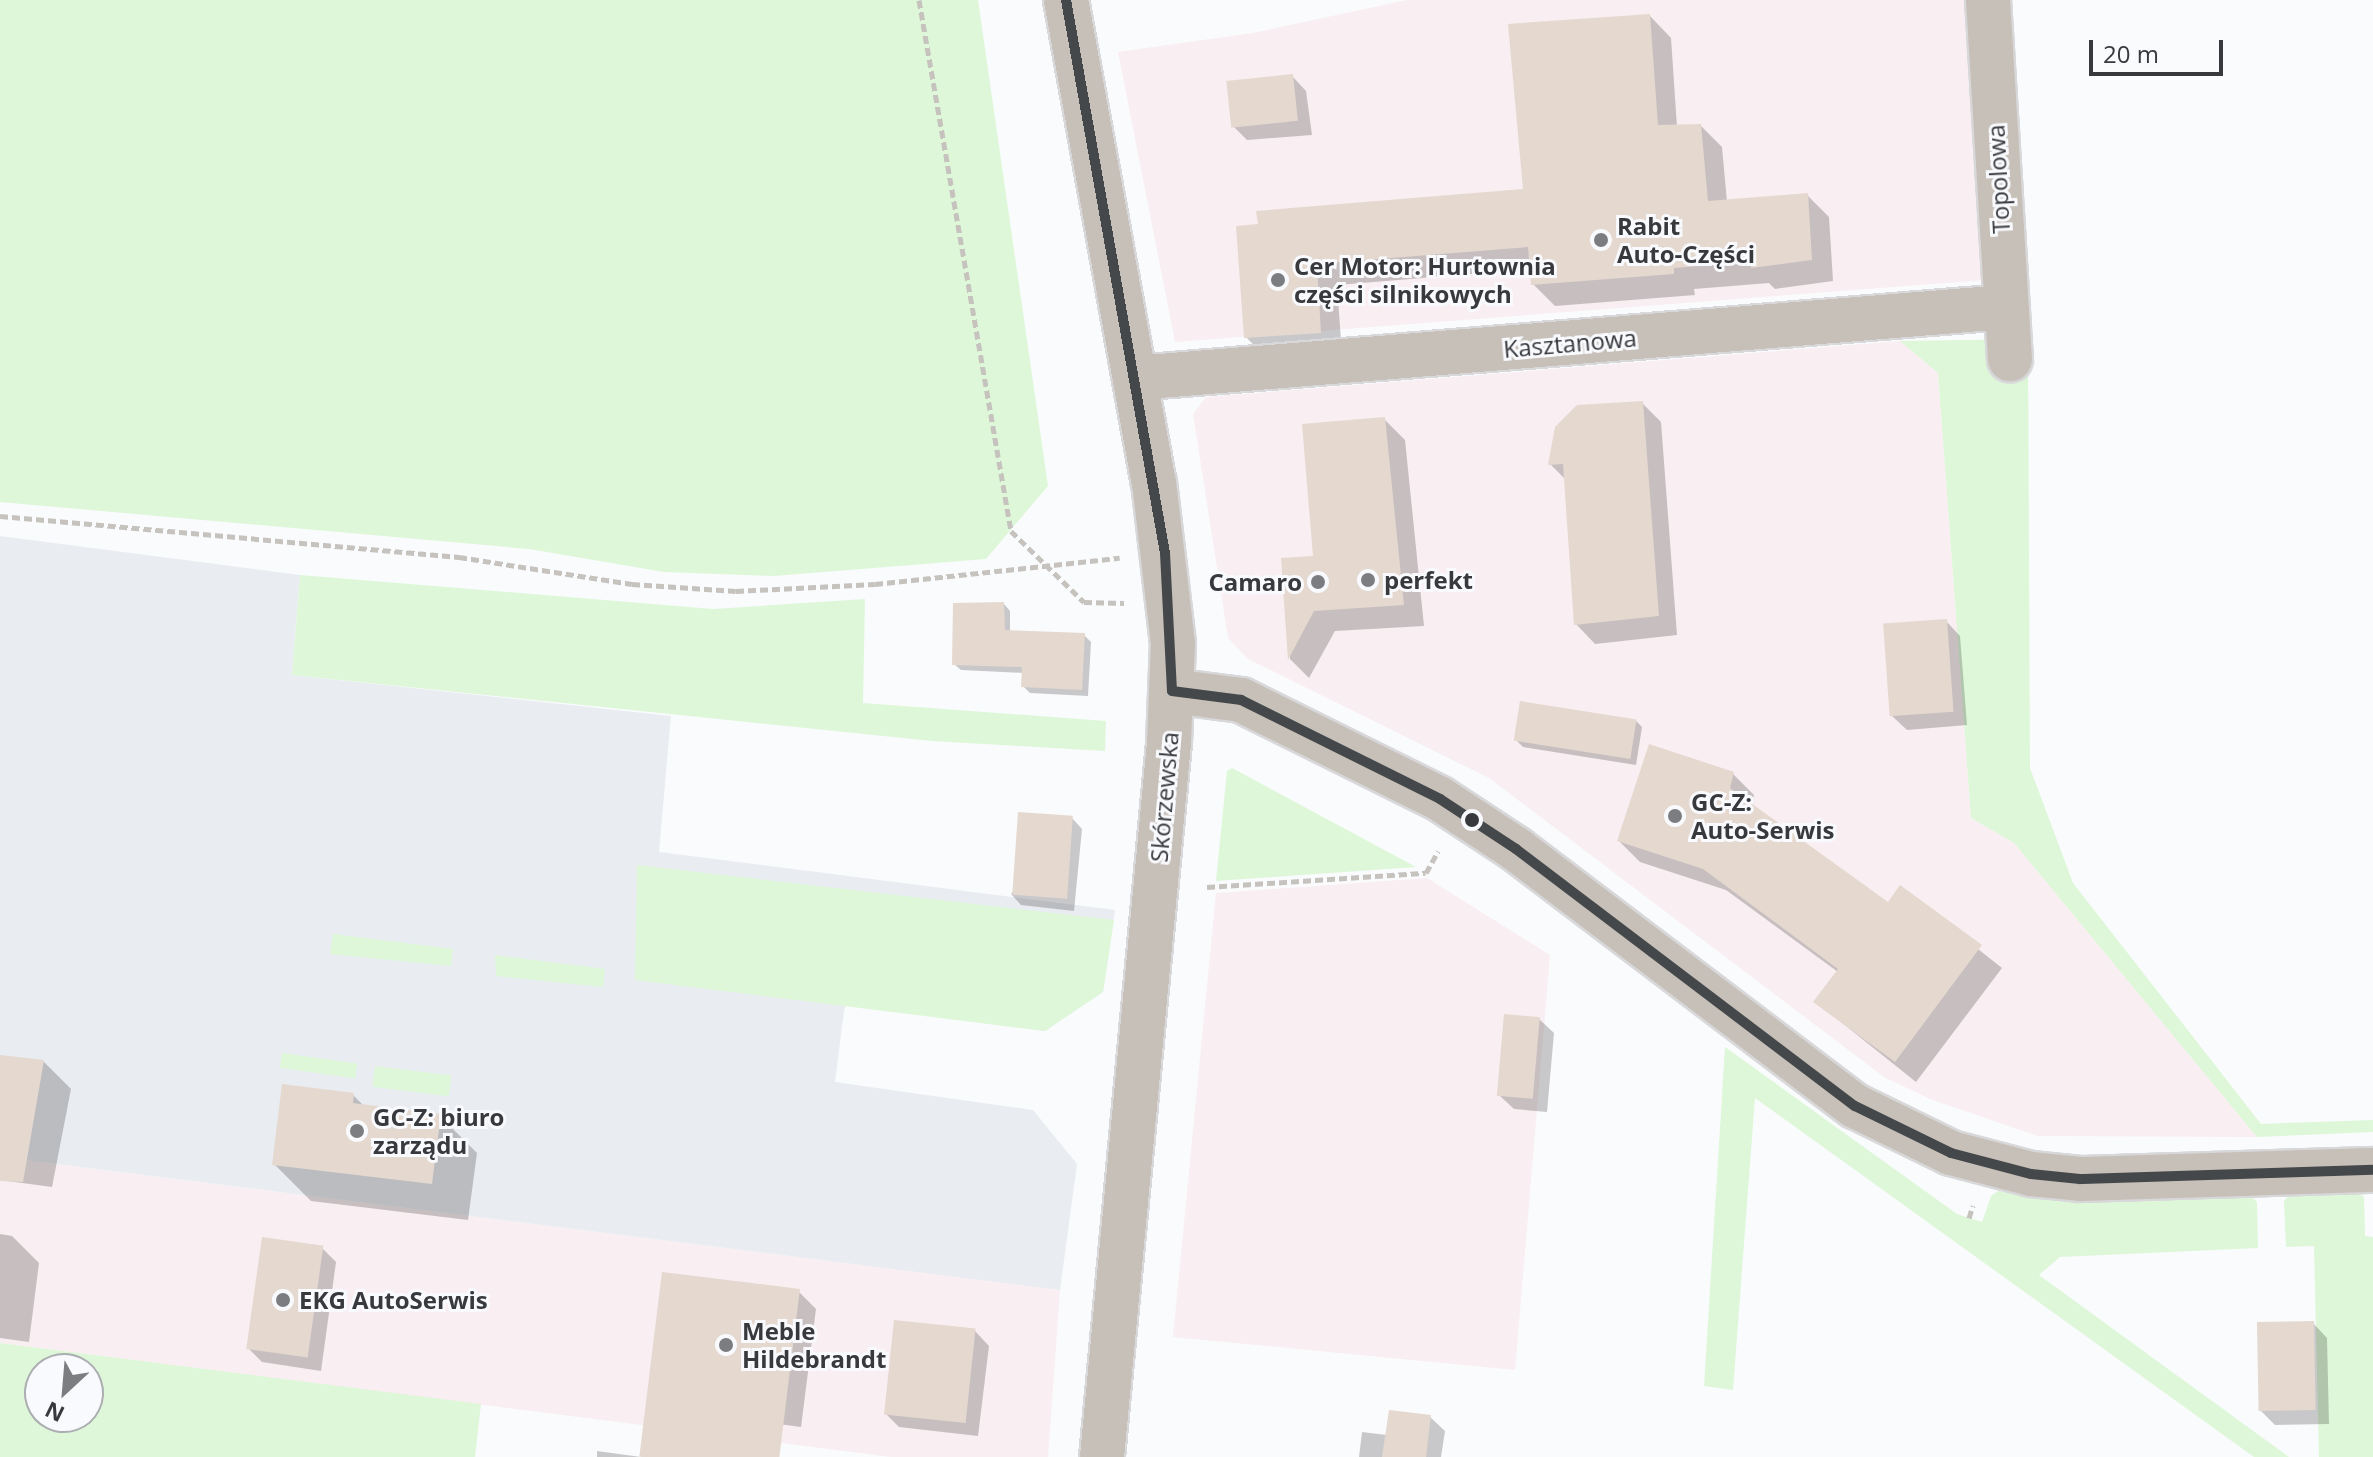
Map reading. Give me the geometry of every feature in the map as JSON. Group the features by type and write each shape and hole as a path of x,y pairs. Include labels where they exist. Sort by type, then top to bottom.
{"street":[{"name":"Skórzewska","path":"1066,0 1165,553 1172,691 1102,1457"},
{"name":"Topolowa","path":"1988,0 2010,359"},
{"name":"Kasztanowa","path":"1135,378 2005,307"},
{"path":"1172,691 1241,700 1440,799 1516,849 1855,1106 1951,1153 2031,1174 2080,1179 2373,1170"}],"path":[{"path":"919,0 1011,531 1051,566 1084,602 1127,603"},
{"path":"0,516 459,557 632,584 736,591 1051,566 1165,553"},
{"path":"1207,887 1426,873 1439,848"}],"shaded area":[{"path":"1407,0 1966,0 1985,280 1175,342 1118,52 1253,33"},
{"path":"1900,341 1938,373 1971,818 2014,843 2257,1137 2038,1136 1930,1099 1884,1077 1489,778 1248,659 1228,638 1193,414 1206,397"},
{"path":"0,536 300,575 292,675 671,716 659,852 1115,910 1103,992 1045,1031 846,1005 844,1011 835,1082 1033,1110 1077,1164 1060,1290 0,1157"},
{"path":"1427,878 1550,955 1515,1370 1173,1337 1216,893"},
{"path":"0,1157 1060,1290 1048,1457 891,1457 104,1356 104,1353 78,1353 0,1343"}],"green space":[{"path":"0,0 978,0 1048,486 986,559 774,576 664,572 529,549 0,502"},
{"path":"2028,339 2030,768 2073,883 2261,1124 2373,1120 2373,1132 2257,1137 2014,843 1971,818 1938,373 1900,341"},
{"path":"300,575 713,609 865,599 863,703 1106,721 1105,751 932,741 292,675"},
{"path":"1232,768 1416,867 1216,881 1227,771"},
{"path":"637,865 1114,920 1103,992 1045,1031 635,980"},
{"path":"333,934 453,949 451,966 330,954"},
{"path":"495,955 605,969 603,987 496,976"},
{"path":"1725,1047 1957,1214 1982,1222 1991,1196 1998,1191 2087,1203 2250,1195 2257,1202 2258,1248 2060,1257 2039,1275 2289,1457 2254,1457 1755,1098 1733,1390 1704,1386"},
{"path":"282,1053 357,1064 355,1078 280,1068"},
{"path":"375,1066 451,1075 449,1096 372,1087"},
{"path":"2356,1191 2364,1197 2365,1236 2373,1237 2373,1457 2319,1457 2314,1246 2286,1247 2284,1201 2291,1193"},
{"path":"0,1343 79,1353 24,1353 24,1433 104,1433 104,1356 481,1404 475,1457 0,1457"}],"building":[{"path":"1650,14 1658,125 1701,124 1708,201 1808,193 1812,260 1751,268 1751,262 1674,268 1674,274 1531,285 1528,247 1317,264 1321,333 1244,338 1236,226 1258,224 1256,211 1523,189 1508,24"},
{"path":"1293,74 1298,121 1231,128 1226,81"},
{"path":"1643,401 1659,616 1574,625 1563,464 1548,465 1555,427 1577,405"},
{"path":"1385,417 1404,605 1314,611 1288,660 1281,558 1313,556 1302,424"},
{"path":"1004,602 1005,630 1085,633 1082,690 1021,687 1022,667 952,665 953,603"},
{"path":"1947,619 1953,712 1890,716 1883,623"},
{"path":"1520,701 1637,719 1630,759 1514,741"},
{"path":"1649,744 1734,772 1730,788 1888,902 1900,885 1982,945 1895,1062 1813,1002 1838,969 1703,869 1617,841"},
{"path":"1018,812 1073,816 1067,899 1012,895"},
{"path":"1504,1014 1540,1017 1533,1099 1497,1096"},
{"path":"0,1055 44,1060 23,1182 0,1181"},
{"name":"GC-Z: biuro zarządu","path":"282,1084 354,1093 353,1103 441,1114 432,1184 272,1165"},
{"path":"262,1237 323,1246 308,1358 246,1349"},
{"path":"662,1272 800,1289 779,1457 639,1457"},
{"path":"894,1320 976,1329 966,1423 884,1414"},
{"path":"2314,1321 2316,1410 2259,1411 2257,1322"},
{"path":"1389,1410 1431,1415 1426,1457 1382,1457"}],"transit line":[{"path":"1066,0 1165,553 1172,691"},
{"path":"1172,691 1241,700 1440,799 1516,849 1855,1106 1951,1153 2031,1174 2080,1179 2373,1170"}],"place":[{"name":"Rabit Auto-Części","path":"1601,240"},
{"name":"Cer Motor: Hurtownia części silnikowych","path":"1278,280"},
{"name":"perfekt","path":"1368,580"},
{"name":"Camaro","path":"1318,582"},
{"name":"GC-Z: Auto-Serwis","path":"1675,816"},
{"name":"GC-Z: biuro zarządu","path":"357,1131"},
{"name":"EKG AutoSerwis","path":"283,1300"},
{"name":"Meble Hildebrandt","path":"726,1345"}]}
